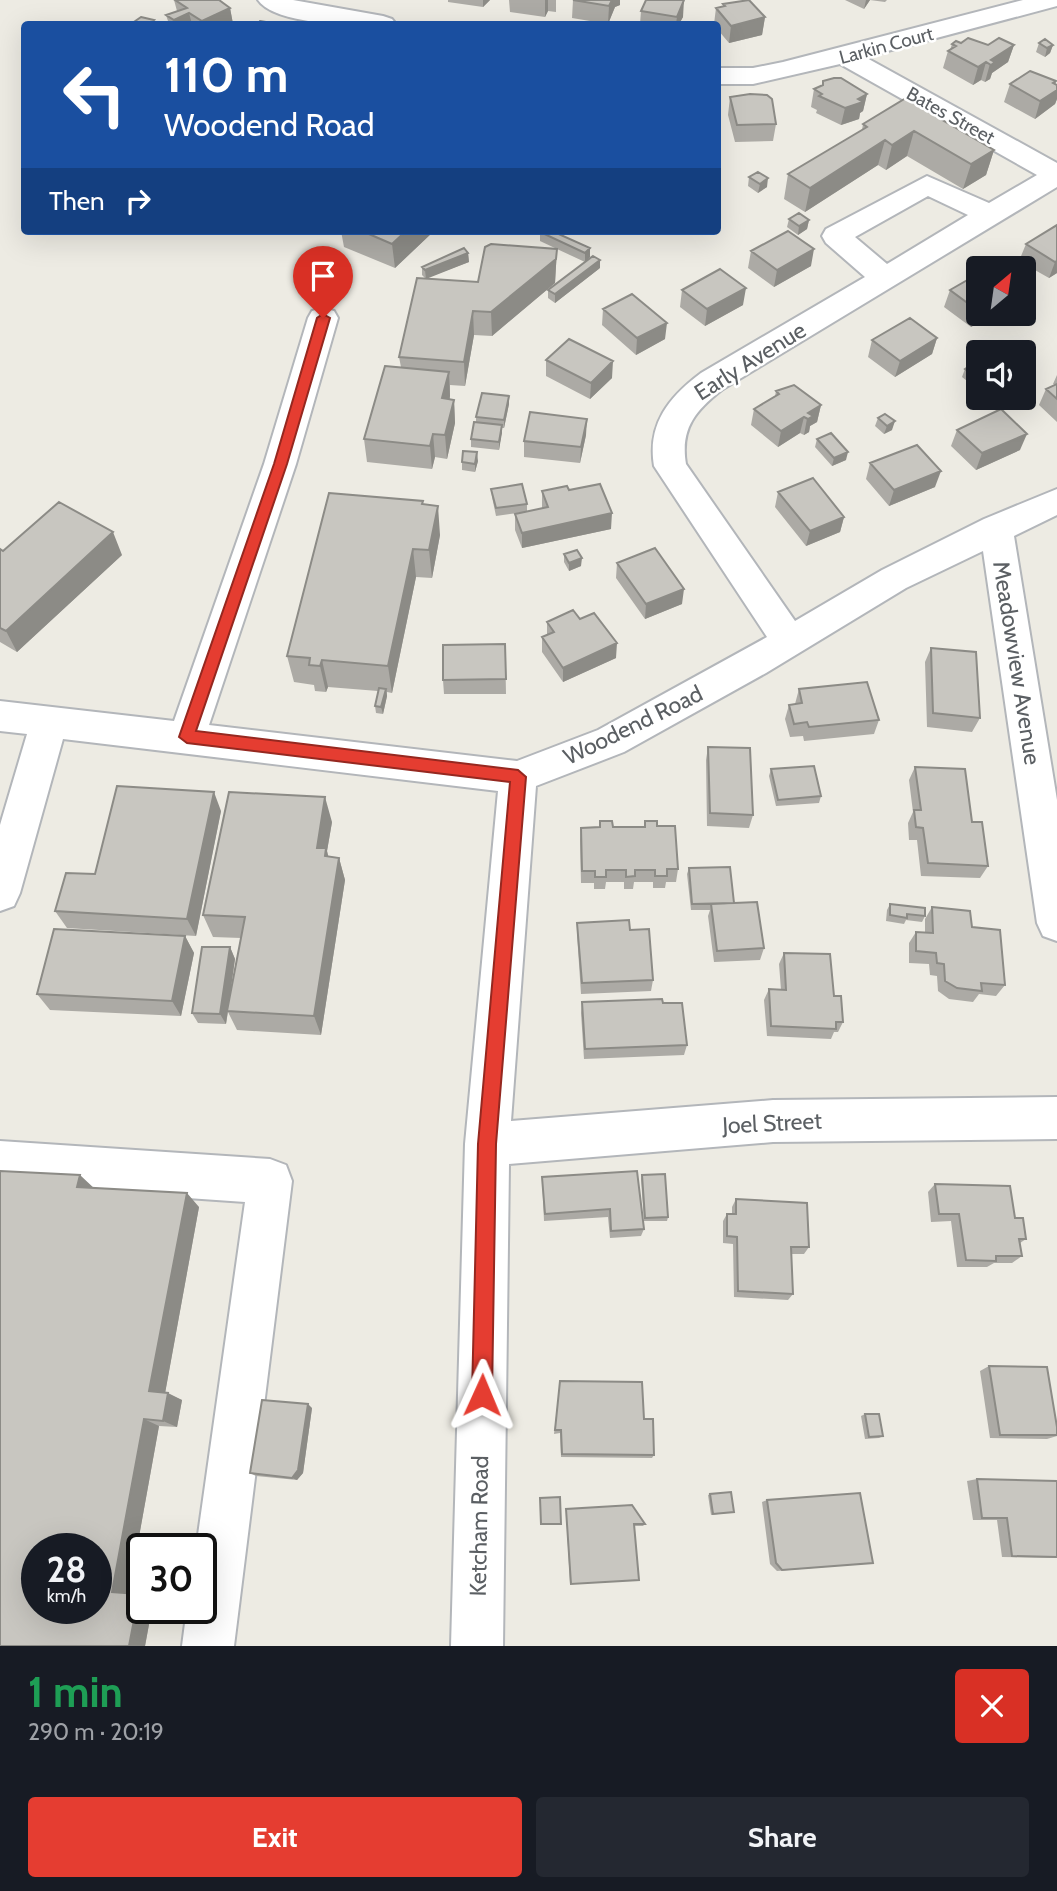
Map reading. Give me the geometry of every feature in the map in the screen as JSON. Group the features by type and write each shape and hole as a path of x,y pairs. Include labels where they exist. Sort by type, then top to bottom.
{"street":[{"path":"270,0 296,10 364,21"},
{"name":"Larkin Court","path":"721,76 753,76 845,56 993,7 1052,0"},
{"name":"Bates Street","path":"845,56 1057,175"},
{"name":"Early Avenue","path":"789,641 670,466 666,449 669,429 677,410 712,381 1057,175"},
{"path":"886,279 836,236 927,185 991,215"},
{"path":"187,737 281,464 323,318"},
{"name":"Woodend Road","path":"0,716 518,777 611,741 894,579 1057,501"},
{"name":"Meadowview Avenue","path":"996,528 1057,923"},
{"path":"0,893 49,722"},
{"name":"Ketcham Road","path":"477,1646 487,1144 518,777"},
{"name":"Joel Street","path":"487,1144 773,1121 1057,1118"},
{"path":"0,1163 270,1181 208,1646"}],"building":[{"path":"175,0 219,0 230,8 202,21 189,13 174,20 166,15 187,8"},
{"path":"573,0 612,0 609,6"},
{"path":"646,0 684,0 677,17 641,11"},
{"path":"749,0 765,17 731,26 716,8 725,6 723,4"},
{"path":"141,17 154,20 153,21 135,21"},
{"path":"968,38 988,45 999,38 1014,45 991,60 995,62 991,65 986,62 978,67 948,51 956,46 952,44 956,41 961,43"},
{"path":"1045,39 1053,45 1047,48 1039,43"},
{"path":"1030,71 1056,81 1053,83 1057,85 1057,90 1040,101 1010,84"},
{"path":"841,78 867,94 858,99 863,102 845,108 819,96 822,94 814,89 823,85 823,81"},
{"path":"767,95 772,99 776,124 737,125 730,97"},
{"path":"911,95 945,115 939,118 994,150 971,164 914,131 892,145 885,140 810,188 788,174 867,127 863,124"},
{"path":"758,172 768,178 760,184 749,177"},
{"path":"799,213 809,220 799,226 789,219"},
{"path":"1057,225 1057,261 1055,262 1026,244"},
{"path":"788,231 814,249 777,270 751,251"},
{"path":"371,235 402,235 392,244"},
{"path":"546,235 561,235 590,248 585,253"},
{"path":"491,244 557,249 556,259 491,312 473,311 464,362 399,357 417,278 478,282 485,247"},
{"path":"464,248 468,253 425,270 422,267"},
{"path":"593,256 600,260 555,294 548,290"},
{"path":"720,269 746,288 707,309 682,290"},
{"path":"966,281 966,302 950,290"},
{"path":"632,294 667,323 637,338 603,309"},
{"path":"910,318 937,338 900,361 872,340"},
{"path":"569,339 613,361 591,383 546,360"},
{"path":"385,366 449,372 442,398 454,400 445,435 433,434 430,446 364,439"},
{"path":"1057,384 1057,399 1046,389"},
{"path":"794,385 821,405 808,413 813,416 808,419 804,417 781,431 754,409 779,394 776,391"},
{"path":"482,393 509,396 504,420 476,417"},
{"path":"1002,410 1027,434 982,453 957,430"},
{"path":"530,412 587,419 581,447 524,441"},
{"path":"885,414 895,421 887,426 878,418"},
{"path":"474,422 502,425 499,442 471,439"},
{"path":"831,433 848,452 834,458 817,439"},
{"path":"917,445 941,471 894,490 870,463"},
{"path":"463,451 477,452 475,464 462,462"},
{"path":"813,478 844,517 810,531 778,492"},
{"path":"522,484 527,504 496,508 491,489"},
{"path":"600,484 612,513 522,533 515,514 548,507 542,491 567,486 569,490"},
{"path":"329,493 423,501 422,504 438,506 429,550 413,549 388,666 322,660 320,666 309,665 310,658 287,656"},
{"path":"59,502 113,532 6,631 0,628 0,549 3,551"},
{"path":"655,548 684,589 646,604 617,563"},
{"path":"577,550 582,558 569,563 564,554"},
{"path":"573,610 580,619 594,613 617,643 563,668 542,637 554,632 547,622"},
{"path":"505,644 506,679 443,680 443,645"},
{"path":"931,648 976,652 980,718 933,713"},
{"path":"867,682 879,720 809,727 807,722 794,724 789,705 802,703 799,689"},
{"path":"379,688 386,689 381,707 375,706"},
{"path":"708,747 750,748 753,815 710,813"},
{"path":"814,766 821,796 778,800 771,769"},
{"path":"915,767 965,769 972,822 982,822 988,866 928,863 923,828 916,827 914,810 921,810"},
{"path":"117,786 214,792 187,919 55,911 66,873 95,874"},
{"path":"229,792 325,797 317,848 326,848 325,856 339,858 314,1016 227,1011 245,917 203,915"},
{"path":"600,821 612,821 613,827 645,827 645,821 657,821 657,826 675,826 678,869 667,869 667,876 655,876 655,870 635,870 635,876 626,877 626,870 606,870 606,877 595,877 595,871 582,871 581,828 600,827"},
{"path":"730,867 734,903 692,904 689,868"},
{"path":"757,902 764,948 717,951 711,904"},
{"path":"890,904 925,908 925,916 907,914 907,918 890,915"},
{"path":"932,907 970,911 972,927 1000,930 1005,985 981,983 982,991 957,988 945,981 944,964 937,963 936,953 916,951 916,932 933,933"},
{"path":"629,920 630,930 649,929 653,980 582,983 577,923"},
{"path":"54,929 185,936 172,1001 37,994"},
{"path":"202,947 230,947 220,1014 192,1013"},
{"path":"784,953 830,954 834,996 841,996 843,1022 836,1022 836,1029 771,1026 769,989 786,990"},
{"path":"662,999 663,1003 682,1003 687,1045 585,1049 582,1002"},
{"path":"0,1171 80,1175 77,1187 187,1193 149,1391 168,1393 163,1421 144,1419 112,1592 126,1593 126,1624 133,1624 129,1646 0,1646"},
{"path":"637,1171 644,1229 611,1231 610,1209 545,1214 542,1177"},
{"path":"665,1174 668,1217 645,1218 642,1175"},
{"path":"935,1184 1010,1186 1015,1218 1023,1218 1026,1239 1019,1239 1022,1256 996,1256 996,1261 966,1260 959,1214 939,1214"},
{"path":"736,1199 807,1203 809,1247 791,1247 793,1294 738,1291 737,1237 727,1236 727,1214 736,1214"},
{"path":"989,1366 1047,1367 1057,1435 1000,1435"},
{"path":"560,1381 642,1382 644,1419 653,1419 654,1455 562,1454 561,1430 555,1430"},
{"path":"262,1400 308,1404 298,1470 292,1478 250,1473"},
{"path":"865,1414 879,1414 883,1436 869,1437"},
{"path":"977,1479 1057,1481 1057,1557 1012,1556 1007,1518 982,1518"},
{"path":"731,1492 734,1512 713,1514 710,1494"},
{"path":"860,1493 873,1563 782,1570 776,1563 767,1500"},
{"path":"560,1497 561,1524 541,1524 540,1498"},
{"path":"632,1505 645,1524 634,1524 639,1580 571,1584 566,1509"}],"route":[{"path":"323,318 281,464 187,737 518,777 487,1144 482,1395"}]}
